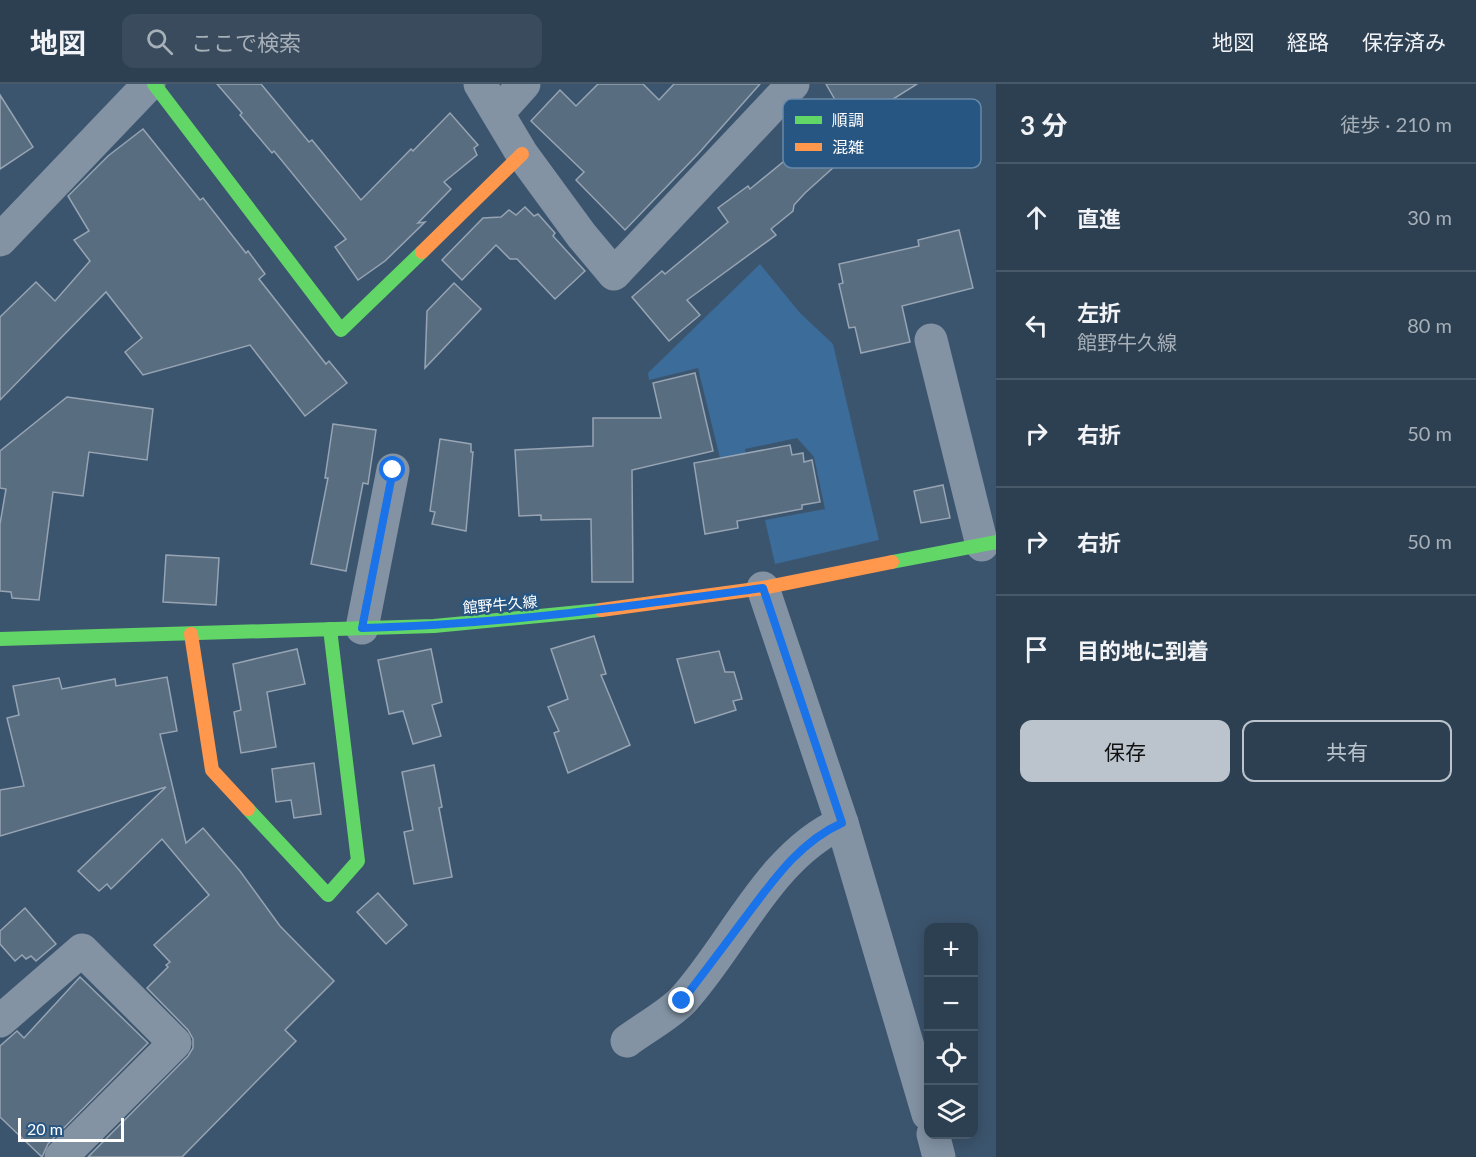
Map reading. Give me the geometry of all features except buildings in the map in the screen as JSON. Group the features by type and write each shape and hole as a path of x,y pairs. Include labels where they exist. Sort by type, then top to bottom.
{"street":[{"path":"0,240 151,84 341,330 522,154"},
{"path":"480,84 522,154 614,274 793,84"},
{"path":"498,113 524,84"},
{"path":"931,340 989,543"},
{"path":"191,634 212,770 328,895 358,861 346,629 393,470"},
{"name":"館野牛久線","path":"0,639 434,626 582,613 763,588 989,543"},
{"path":"763,588 842,823 924,1100"},
{"path":"627,1041 682,1001 778,873 807,844 826,830 842,823"},
{"path":"0,1021 82,950 175,1043 61,1157"},
{"path":"934,1139 939,1157"}],"shaded area":[{"path":"760,264 800,313 833,344 879,540 775,564 765,520 825,509 814,457 797,438 745,449 752,495 720,458 698,368 649,380 648,373"}],"traffic: fast":[{"path":"154,84 341,330 422,252"},
{"path":"892,562 996,542"},
{"path":"0,639 434,626 601,610"},
{"path":"248,809 328,895 358,861 330,629"}],"traffic: slow":[{"path":"422,252 522,154"},
{"path":"601,610 763,588 892,562"},
{"path":"191,634 212,770 248,809"}],"route":[{"path":"393,470 362,628 434,626 582,613 763,588 842,823 826,830 807,844 778,873 682,1001"}]}
